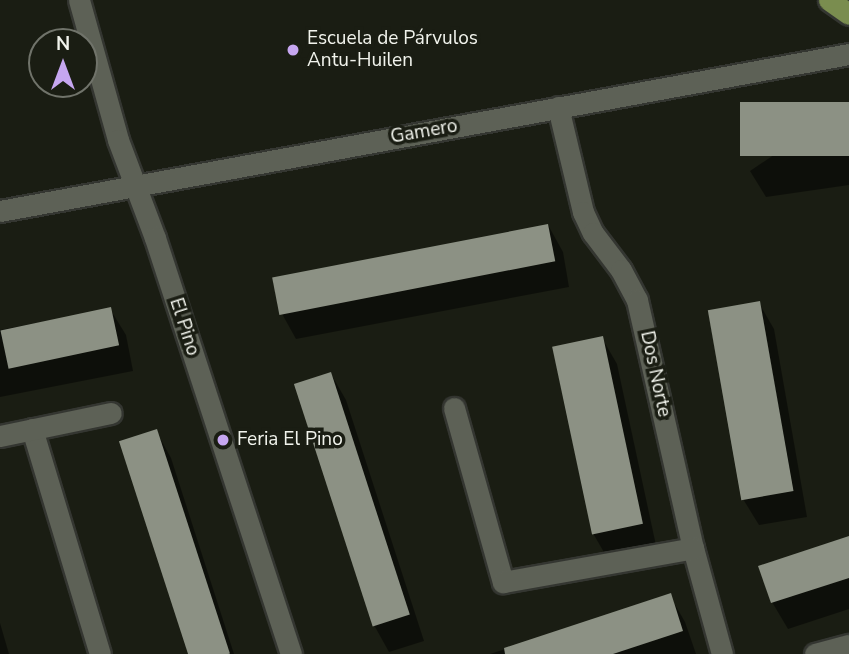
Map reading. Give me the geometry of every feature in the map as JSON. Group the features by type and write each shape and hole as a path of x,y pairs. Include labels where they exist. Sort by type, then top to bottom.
{"main road":[{"path":"829,0 849,14"}],"street":[{"name":"El Pino","path":"79,0 134,185 155,238 291,654"},
{"name":"Gamero","path":"0,211 849,54"},
{"name":"Dos Norte","path":"558,107 583,212 593,233 621,270 637,300 693,548 722,654"},
{"path":"454,408 503,582 693,548"},
{"path":"0,436 111,413"},
{"path":"33,429 100,654"},
{"path":"815,654 849,645"}],"building":[{"path":"740,102 849,102 849,156 740,156"},
{"path":"548,224 555,261 279,315 272,278"},
{"path":"760,301 794,491 741,500 708,310"},
{"path":"111,307 119,345 9,369 0,330"},
{"path":"603,336 643,524 592,535 552,347"},
{"path":"331,372 410,615 373,627 294,384"},
{"path":"157,429 230,653 188,654 119,441"},
{"path":"849,536 849,578 771,603 758,566"},
{"path":"671,593 683,631 613,654 505,654 504,648"}],"place":[{"name":"Escuela de Párvulos Antu-Huilen","path":"293,50"},
{"name":"Feria El Pino","path":"223,440"}]}
